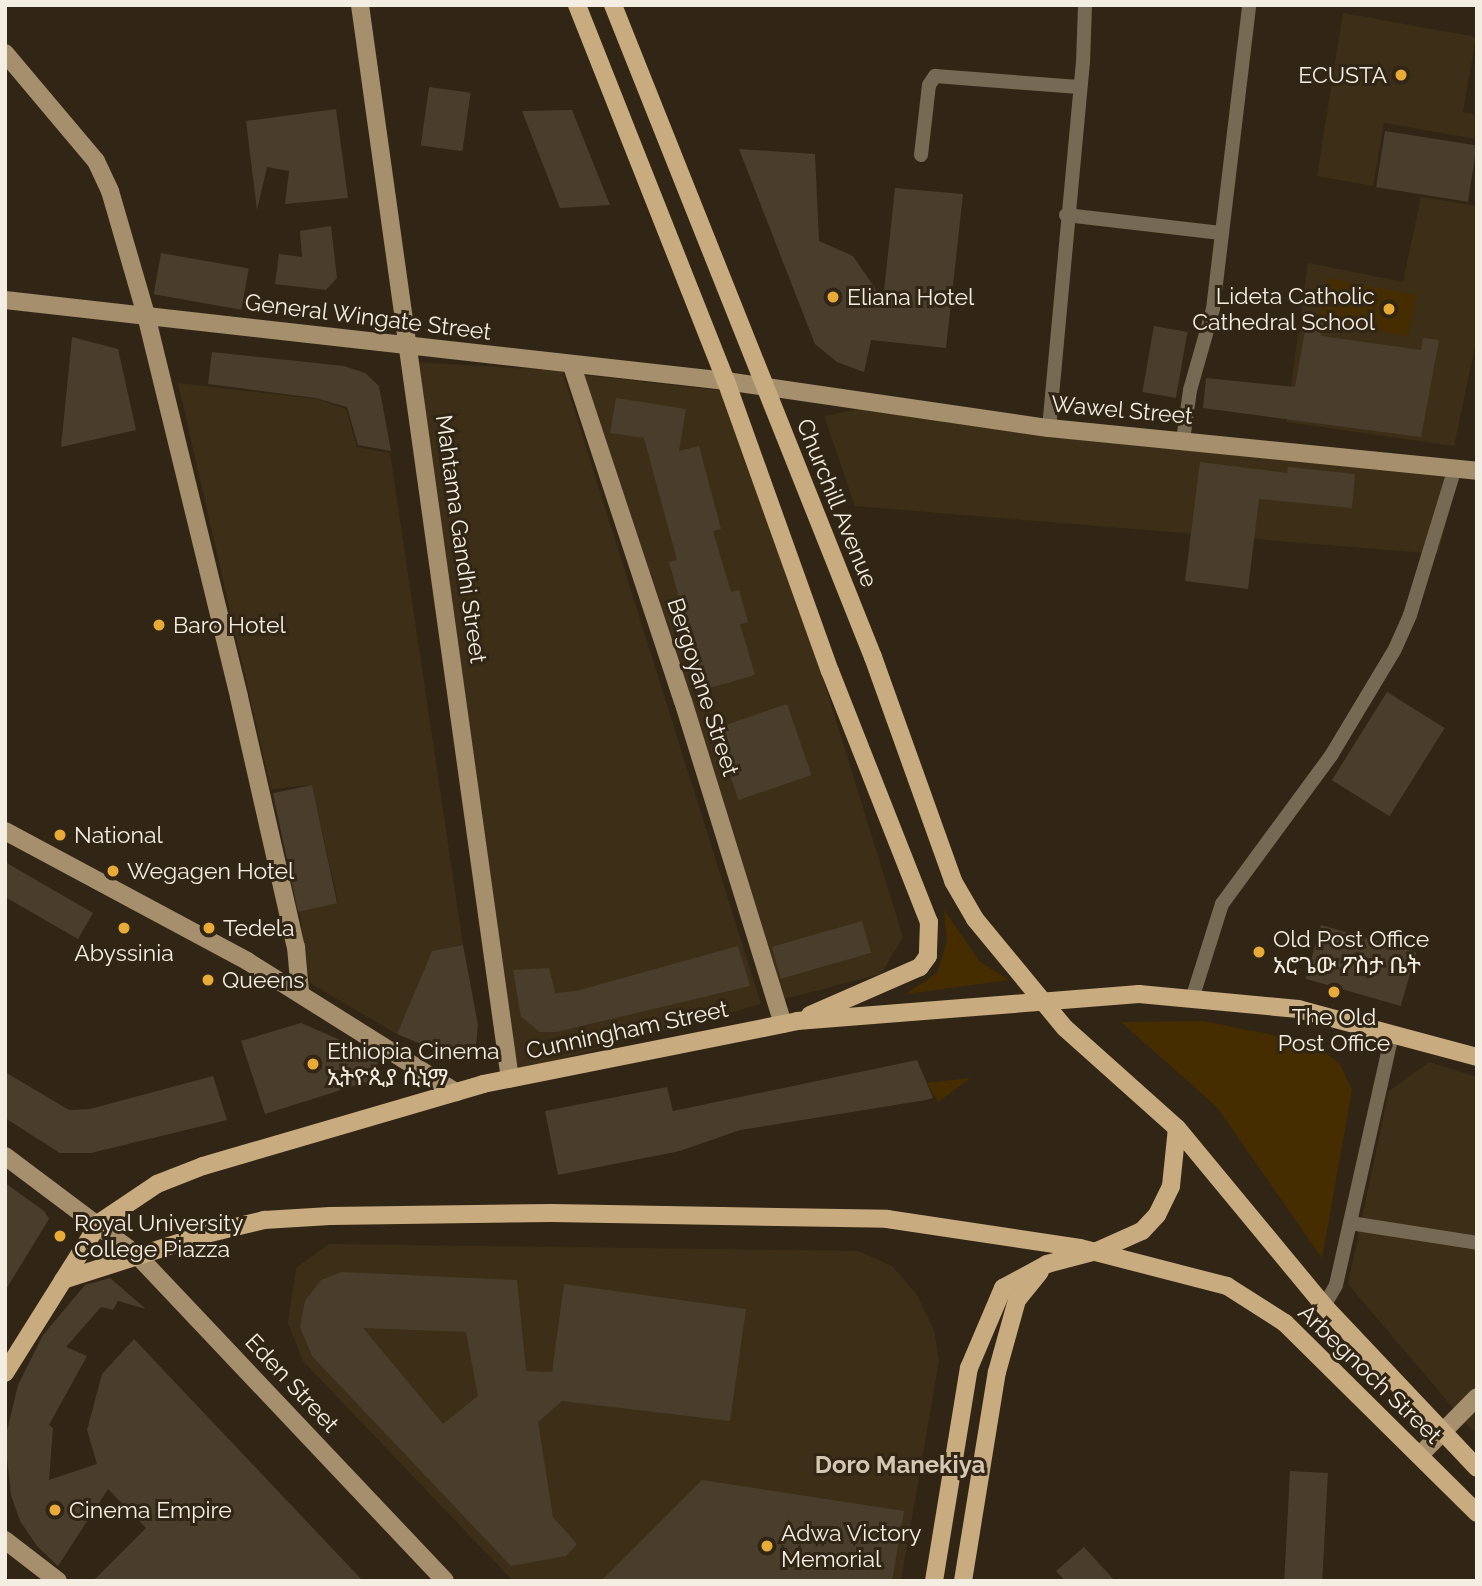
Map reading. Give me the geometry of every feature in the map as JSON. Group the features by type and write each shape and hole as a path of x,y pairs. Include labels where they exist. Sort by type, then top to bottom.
{"main road":[{"name":"Mahtama Gandhi Street","path":"360,5 510,1079"},
{"path":"577,5 726,381"},
{"name":"Churchill Avenue","path":"613,5 873,657 953,881 984,931 1065,1028 1177,1128"},
{"path":"5,53 96,161 110,191 146,315 296,947 300,992"},
{"name":"General Wingate Street","path":"5,300 572,366 726,381"},
{"name":"Bergoyane Street","path":"572,366 790,1022"},
{"name":"Wawel Street","path":"726,381 1049,428 1477,471"},
{"name":"Cunningham Street","path":"726,381 830,671 929,922 928,957 905,976 790,1022"},
{"path":"5,831 300,992 456,1092"},
{"name":"Cunningham Street","path":"5,1373 99,1223 174,1175 456,1092 510,1079 790,1022 1139,994 1298,1009 1477,1057"},
{"path":"934,1581 969,1368 1003,1288 1047,1264 1097,1251 1142,1231 1157,1215 1171,1186 1177,1128"},
{"name":"Arbegnoch Street","path":"1177,1128 1324,1306 1477,1468"},
{"name":"Eden Street","path":"5,1156 99,1223 137,1255 445,1581"},
{"name":"Arbegnoch Street","path":"63,1280 137,1255 264,1220 543,1213 887,1219 1097,1251 1227,1286 1285,1323 1477,1513"},
{"path":"963,1581 997,1372 1017,1300 1047,1264"},
{"path":"1420,1455 1477,1397"},
{"path":"5,1540 58,1581"}],"street":[{"path":"1049,428 1084,5"},
{"path":"1183,440 1190,390 1213,309 1250,5"},
{"path":"921,155 929,85 935,76 1079,87"},
{"path":"1066,215 1221,233"},
{"path":"1192,999 1222,904 1332,754 1395,649 1410,615 1455,468"},
{"path":"1324,1306 1336,1284 1392,1035"},
{"path":"1350,1223 1477,1243"}],"shaded area":[{"name":"ECUSTA","path":"1343,13 1476,37 1463,112 1477,115 1477,139 1384,123 1373,186 1317,176"},
{"name":"Lideta Catholic Cathedral School","path":"1421,197 1477,206 1477,337 1454,446 1286,422 1308,263 1403,282"},
{"path":"1327,278 1416,295 1408,337 1319,319"},
{"path":"415,362 562,371 761,1004 509,1073"},
{"path":"575,374 725,391 777,530 903,937 881,974 776,1001"},
{"path":"178,383 316,399 346,409 357,447 390,453 463,945 432,951 397,1034 310,983 299,910 338,902 312,785 271,789"},
{"path":"875,406 1460,464 1438,554 855,506 824,416"},
{"path":"944,910 980,962 1009,980 906,994 937,973 947,941"},
{"path":"1204,1021 1311,1043 1339,1063 1352,1090 1322,1258 1216,1106 1121,1022"},
{"path":"1429,1062 1477,1077 1477,1436 1348,1284 1389,1091"},
{"path":"970,1078 938,1102 927,1083"},
{"path":"329,1244 858,1251 892,1266 917,1295 934,1330 939,1361 901,1581 513,1581 303,1361 288,1323 296,1268"}],"building":[{"path":"429,87 471,93 462,151 421,145"},
{"path":"336,109 348,198 285,204 289,171 267,167 257,210 246,121"},
{"path":"572,110 610,205 560,208 522,111"},
{"path":"1385,131 1477,146 1468,202 1376,187"},
{"path":"739,149 815,154 819,241 853,256 883,300 895,188 963,194 946,348 871,340 864,372 837,362 815,344"},
{"path":"331,226 337,278 326,290 275,284 279,254 302,257 300,231"},
{"path":"161,253 249,268 241,310 154,294"},
{"path":"1307,320 1323,323 1321,336 1421,350 1423,338 1439,340 1421,437 1203,408 1206,378 1295,387"},
{"path":"1154,326 1187,332 1176,398 1142,392"},
{"path":"72,337 118,349 136,430 61,447"},
{"path":"212,352 344,366 365,373 379,386 391,451 358,445 347,407 315,398 208,384"},
{"path":"616,398 686,409 679,451 699,446 721,529 713,531 731,592 739,590 748,622 740,624 755,675 706,689 691,639 681,642 672,611 682,608 669,562 677,560 644,438 610,433"},
{"path":"1200,462 1287,473 1288,467 1355,474 1352,508 1259,499 1248,589 1185,581"},
{"path":"1387,692 1445,728 1390,816 1332,780"},
{"path":"787,704 811,775 739,800 714,729"},
{"path":"312,785 337,903 298,912 273,793"},
{"path":"5,862 93,913 78,939 5,897"},
{"path":"862,921 871,953 781,979 772,947"},
{"path":"1321,925 1416,952 1401,1006 1306,979"},
{"path":"463,945 478,1025 476,1045 452,1057 397,1034 432,951"},
{"path":"738,946 750,986 556,1032 540,1032 521,1017 513,970 549,968 555,993 576,991"},
{"name":"Ethiopia Cinema ኢትዮጲያ ሲኒማ","path":"301,1023 375,1055 382,1077 265,1114 241,1041"},
{"path":"917,1060 933,1098 740,1130 680,1151 558,1175 545,1111 667,1087 673,1111"},
{"path":"5,1072 69,1110 90,1109 213,1076 227,1120 91,1153 60,1153 5,1118"},
{"path":"5,1183 44,1211 49,1219 5,1291"},
{"path":"342,1272 517,1280 526,1371 552,1372 564,1284 746,1309 730,1421 562,1401 538,1422 553,1517 577,1544 566,1556 511,1566 312,1356 300,1327 305,1301 321,1280","holes":["363,1328 466,1332 478,1396 443,1424"]},
{"path":"110,1278 146,1309 118,1301 113,1310 101,1307 66,1347 87,1356 49,1425 53,1428 49,1480 97,1464 87,1430 102,1374 134,1339 363,1581 93,1581 146,1528 108,1489 58,1566 37,1546 20,1521 11,1495 5,1439 18,1385 43,1335 85,1285"},
{"path":"1290,1471 1328,1473 1322,1581 1284,1581"},
{"name":"Adwa Victory Memorial","path":"702,1480 904,1511 892,1581 601,1581"},
{"path":"1084,1547 1115,1581 1065,1581 1056,1571"}],"place":[{"name":"ECUSTA","path":"1401,75"},
{"name":"Eliana Hotel","path":"833,297"},
{"name":"Lideta Catholic Cathedral School","path":"1389,309"},
{"name":"Baro Hotel","path":"159,625"},
{"name":"National","path":"60,835"},
{"name":"Wegagen Hotel","path":"113,871"},
{"name":"Abyssinia","path":"124,928"},
{"name":"Tedela","path":"209,928"},
{"name":"Old Post Office አሮጌው ፖስታ ቤት","path":"1259,952"},
{"name":"Queens","path":"208,980"},
{"name":"The Old Post Office","path":"1334,992"},
{"name":"Ethiopia Cinema ኢትዮጲያ ሲኒማ","path":"313,1064"},
{"name":"Royal University College Piazza","path":"60,1236"},
{"name":"Cinema Empire","path":"55,1510"},
{"name":"Adwa Victory Memorial","path":"767,1546"}],"district":[{"name":"Doro Manekiya","path":"900,1465"}]}
